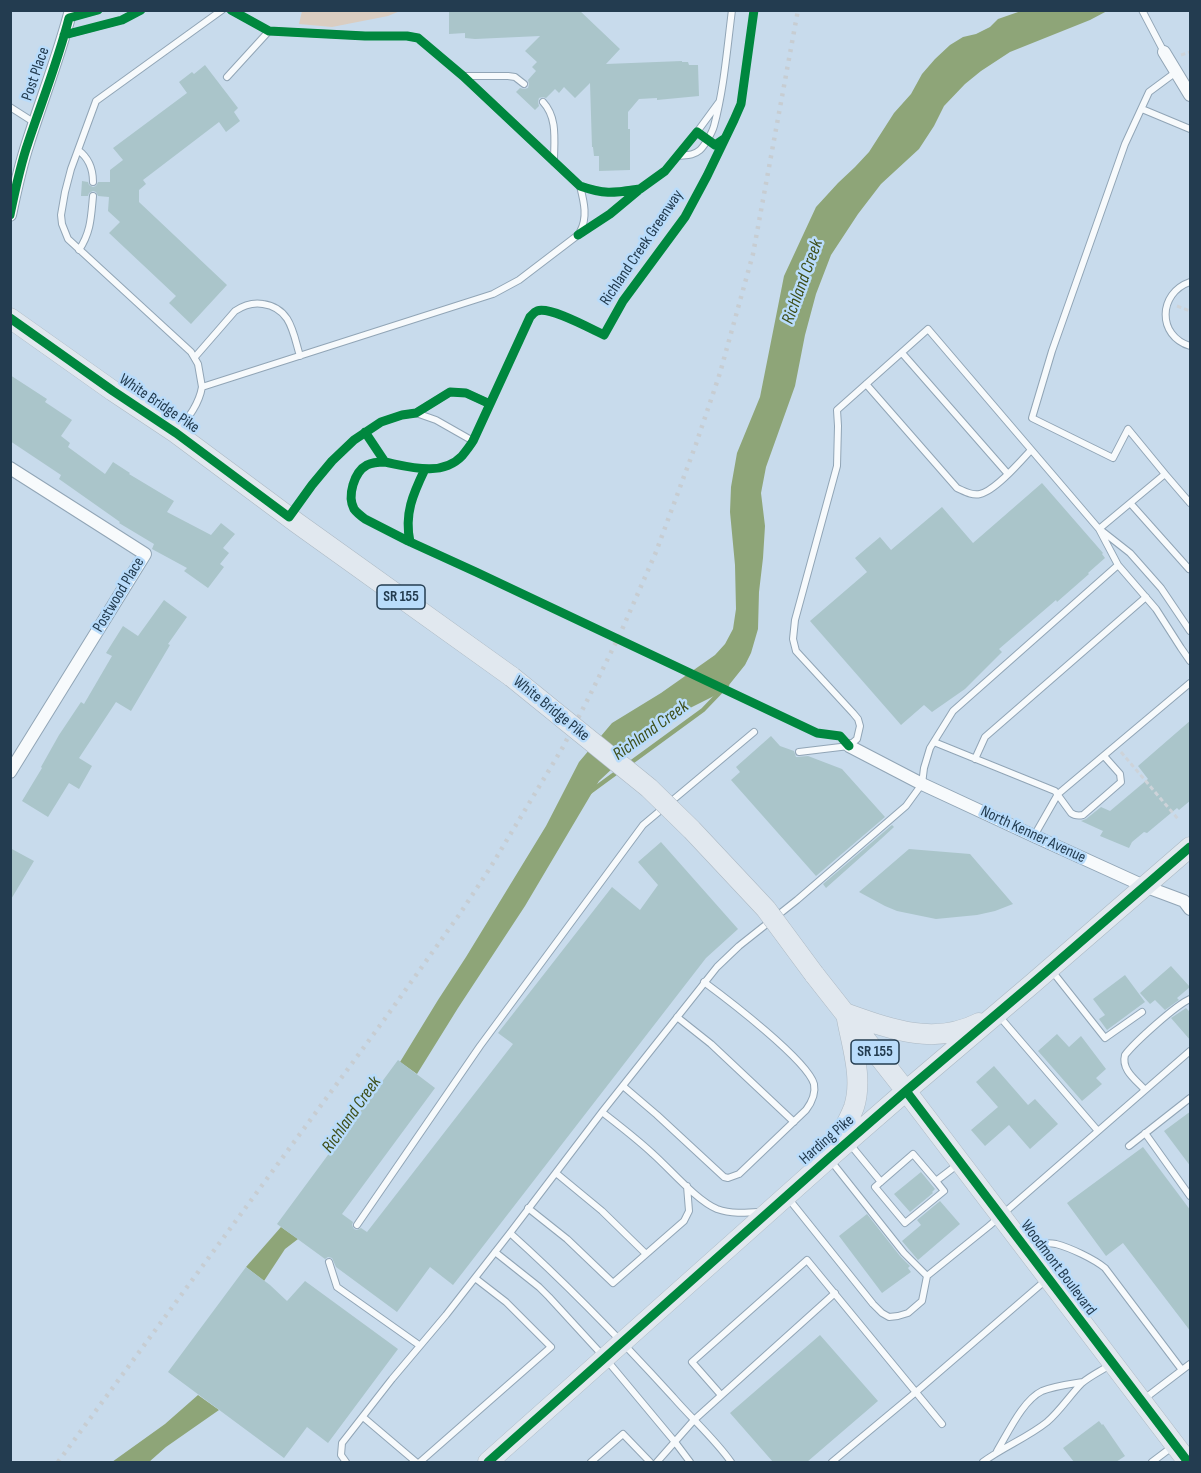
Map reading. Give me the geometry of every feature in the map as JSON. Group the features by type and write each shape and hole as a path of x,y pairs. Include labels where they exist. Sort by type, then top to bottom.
{"main road":[{"name":"White Bridge Pike","path":"10,318 176,433 512,677 649,788 766,909 906,1091"},
{"name":"Harding Pike","path":"488,1462 829,1158 1191,847"},
{"path":"845,1013 924,1035 948,1034 969,1028 997,1014"},
{"path":"829,1158 854,1106 857,1091 855,1060 845,1013"},
{"name":"Woodmont Boulevard","path":"906,1091 1188,1462"}],"street":[{"name":"Post Place","path":"10,215 15,169 56,66 70,14"},
{"path":"1164,52 1191,95"},
{"name":"Postwood Place","path":"10,468 145,554 10,772"},
{"name":"North Kenner Avenue","path":"849,746 922,784 1034,836 1144,886 1184,901 1191,909"}],"lane":[{"path":"70,14 98,10"},
{"path":"64,35 122,20 141,10"},
{"path":"176,433 201,396 202,387 195,357 68,239 64,231 62,214 65,192 78,150 94,105 99,98 222,10"},
{"path":"231,10 269,31 418,38 463,76 580,186 605,193 640,189"},
{"path":"678,156 692,155 702,148 713,129 732,10"},
{"path":"1143,10 1164,52"},
{"path":"226,77 269,31"},
{"path":"1176,72 1149,92 1125,144 1052,351 1032,418 1113,458 1128,429 1191,503"},
{"path":"463,76 508,76 524,84"},
{"path":"543,102 549,108 554,122 554,162"},
{"path":"202,387 502,290 610,214 665,171 719,102"},
{"path":"10,107 35,123"},
{"path":"1142,109 1191,129"},
{"path":"78,150 88,160 93,182"},
{"path":"578,235 584,223 585,214 580,186"},
{"path":"79,250 87,238 93,196"},
{"path":"1191,282 1182,285 1172,294 1166,310 1166,320 1173,334 1181,342 1191,346"},
{"path":"195,357 235,311 252,303 271,306 285,315 290,323 300,356"},
{"path":"799,752 849,746 857,739 861,726 858,719 796,651 793,639 795,620 837,466 837,410 928,329 1099,529 1130,553 1161,588 1191,631"},
{"path":"902,353 1008,474"},
{"path":"866,384 957,488 972,494 981,494 997,485 1031,450"},
{"path":"289,517 332,461 354,440 381,422 416,413 450,392 466,393 490,404"},
{"path":"416,413 436,420 473,441"},
{"path":"1099,529 1165,474"},
{"path":"1131,504 1189,569 1191,568"},
{"path":"1099,529 1118,565 1146,597 1191,661"},
{"path":"346,1462 341,1455 342,1443 419,1345 446,1315 725,957 797,900 906,806 922,784 930,748 953,711 1118,565"},
{"path":"975,759 985,737 1146,597"},
{"path":"1034,836 1058,794 1191,683"},
{"path":"357,1225 480,1046 643,825 754,732"},
{"path":"934,742 1055,791 1074,815 1083,815 1121,782 1120,774 1104,756"},
{"path":"1050,968 1105,1038 1142,1012"},
{"path":"623,1086 717,1171 728,1178 739,1174 806,1110 814,1096 815,1089 810,1075 767,1032 704,982"},
{"path":"1145,1090 1125,1067 1123,1060 1125,1055 1149,1031 1191,999"},
{"path":"997,1014 1098,1131"},
{"path":"677,1017 711,1044 794,1122"},
{"path":"786,1196 882,1313 889,1317 908,1313 922,1301 927,1276 1191,1051"},
{"path":"1129,1146 1191,1098"},
{"path":"602,1112 709,1204 733,1212 769,1211"},
{"path":"1145,1134 1191,1196"},
{"path":"848,1142 880,1182"},
{"path":"913,1154 936,1181 944,1191 905,1223 875,1187 913,1154"},
{"path":"829,1158 904,1253 927,1276"},
{"path":"936,1181 960,1162"},
{"path":"556,1173 602,1211 646,1254"},
{"path":"528,1208 567,1239 613,1283 684,1221 689,1211 687,1186"},
{"path":"510,1233 551,1269 623,1342 731,1462"},
{"path":"1023,1246 1056,1244 1100,1264 1112,1275 1182,1370"},
{"path":"495,1252 544,1292 605,1358 690,1462"},
{"path":"722,1395 692,1362 807,1260 942,1424"},
{"path":"329,1262 337,1287 419,1345"},
{"path":"363,1417 418,1462 551,1347 506,1302 475,1278"},
{"path":"832,1462 1048,1279"},
{"path":"657,1462 694,1420 835,1293"},
{"path":"983,1462 1045,1423 1055,1415 1083,1382 1113,1364"},
{"path":"1141,1401 1191,1364"},
{"path":"997,1452 1022,1410 1033,1397 1044,1390 1083,1382"},
{"path":"591,1462 623,1434 650,1462"},
{"path":"1152,1462 1175,1445"}],"path":[{"path":"1191,310 1191,316"},
{"path":"1116,746 1178,819"}],"shaded area":[{"path":"302,10 400,11 388,16 332,27 299,24"}],"water":[{"path":"1021,11 1107,11 1010,52 965,84 944,106 919,149 881,184 831,255 816,294 795,386 766,467 761,493 765,526 758,629 745,665 729,685 714,696 674,716 599,781 525,906 417,1074 400,1062 546,826 579,762 612,723 661,693 715,655 725,644 733,629 736,609 735,565 730,512 731,487 737,453 760,397 784,276 816,207 869,152 894,113 911,94 922,74 935,59 963,37 976,34 990,27 998,19"},
{"path":"281,1227 298,1239 285,1249 264,1281 246,1267"},
{"path":"198,1395 219,1410 166,1447 149,1462 112,1462 165,1424"}],"building":[{"path":"449,10 579,10 620,49 606,64 682,61 688,62 689,65 698,65 699,96 657,100 657,98 639,99 628,112 630,170 599,171 599,156 594,156 592,147 590,83 575,98 564,87 559,93 555,89 546,98 539,98 539,106 535,110 516,92 520,88 528,88 528,80 536,71 532,67 537,62 525,51 540,36 475,39 465,38 465,33 449,34"},
{"path":"205,65 238,108 234,112 240,121 226,132 219,122 143,180 146,184 139,190 139,202 227,285 191,324 169,303 176,296 109,233 120,222 108,211 109,197 98,196 93,191 88,196 81,196 82,181 88,182 93,187 98,182 110,182 110,170 123,160 113,148 187,93 179,82"},
{"path":"10,375 47,399 45,402 72,420 61,436 70,443 68,447 105,474 113,462 174,501 167,512 211,535 221,523 235,534 223,548 229,553 220,564 224,567 208,588 184,571 187,568 152,549 154,544 119,523 59,479 61,475 10,441"},
{"path":"1042,483 1105,558 1057,602 1056,600 999,649 1002,652 965,689 932,712 924,705 901,725 810,621 867,572 855,558 880,537 891,550 942,507 973,543"},
{"path":"164,600 187,617 168,644 170,645 131,711 116,702 79,758 92,766 79,789 69,783 48,817 22,801 59,735 81,702 84,704 112,656 106,653 123,626 138,636"},
{"path":"1191,720 1191,800 1179,810 1177,808 1147,833 1144,832 1132,842 1129,848 1100,836 1103,831 1081,821 1101,807 1110,811 1148,779 1138,766"},
{"path":"771,736 780,746 794,751 796,757 808,756 842,769 885,817 816,876 731,780 740,772 736,767"},
{"path":"892,825 894,827 826,888 823,884"},
{"path":"661,842 738,929 706,958 453,1285 430,1267 397,1312 336,1267 332,1258 325,1259 277,1224 398,1060 435,1088 342,1214 353,1222 354,1229 361,1228 367,1232 513,1044 498,1033 612,887 640,910 658,885 638,862"},
{"path":"10,848 34,861 10,901"},
{"path":"909,849 970,854 1013,904 977,915 936,919 897,911 859,892"},
{"path":"1171,966 1190,987 1177,998 1179,1000 1165,1010 1155,1000 1150,1004 1140,993"},
{"path":"1125,975 1145,1002 1107,1030 1099,1019 1105,1015 1093,999"},
{"path":"1186,1008 1191,1013 1191,1041 1171,1018"},
{"path":"1057,1034 1069,1047 1081,1036 1106,1069 1096,1078 1102,1084 1082,1101 1038,1051"},
{"path":"994,1066 1028,1105 1035,1099 1058,1124 1030,1149 1009,1125 985,1146 971,1130 998,1107 976,1082"},
{"path":"1191,1111 1191,1167 1164,1131"},
{"path":"1143,1147 1191,1211 1191,1332 1123,1243 1106,1256 1067,1203"},
{"path":"921,1172 935,1189 910,1212 894,1194"},
{"path":"940,1201 960,1224 918,1260 902,1241 921,1225 917,1220"},
{"path":"867,1214 910,1266 908,1268 911,1272 882,1293 839,1236"},
{"path":"246,1267 287,1301 305,1281 398,1349 328,1443 307,1427 284,1458 168,1372"},
{"path":"820,1335 878,1401 807,1462 773,1462 730,1413"},
{"path":"1099,1421 1125,1456 1116,1462 1074,1462 1063,1448"}],"waterway":[{"name":"Richland Creek","path":"629,764 703,710 727,685"},
{"name":"Richland Creek","path":"590,792 620,770"}],"railway":[{"path":"58,1462 459,915 563,747 590,695 656,552 720,373 753,254 798,10"}],"cycle path":[{"path":"10,215 25,152 69,18 98,10"},
{"path":"64,35 122,20 141,10"},
{"path":"231,10 269,31 418,38 463,76 580,186 610,192 640,189"},
{"name":"Richland Creek Greenway","path":"385,462 425,469 445,466 462,456 473,441 530,317 536,311 543,310 560,315 604,335 623,301 685,217 734,120 741,104 754,10"},
{"path":"578,235 610,214 665,171 697,132 715,145 724,139"},
{"path":"10,318 176,433 289,517 332,461 354,440 381,422 416,413 450,392 466,393 490,404"},
{"path":"365,432 385,462 367,465 362,468 355,479 352,504 365,519 817,733 840,736 849,746"},
{"path":"410,542 409,513 425,469"},
{"path":"488,1462 829,1158 1190,847"},
{"path":"906,1091 1188,1462"}]}
